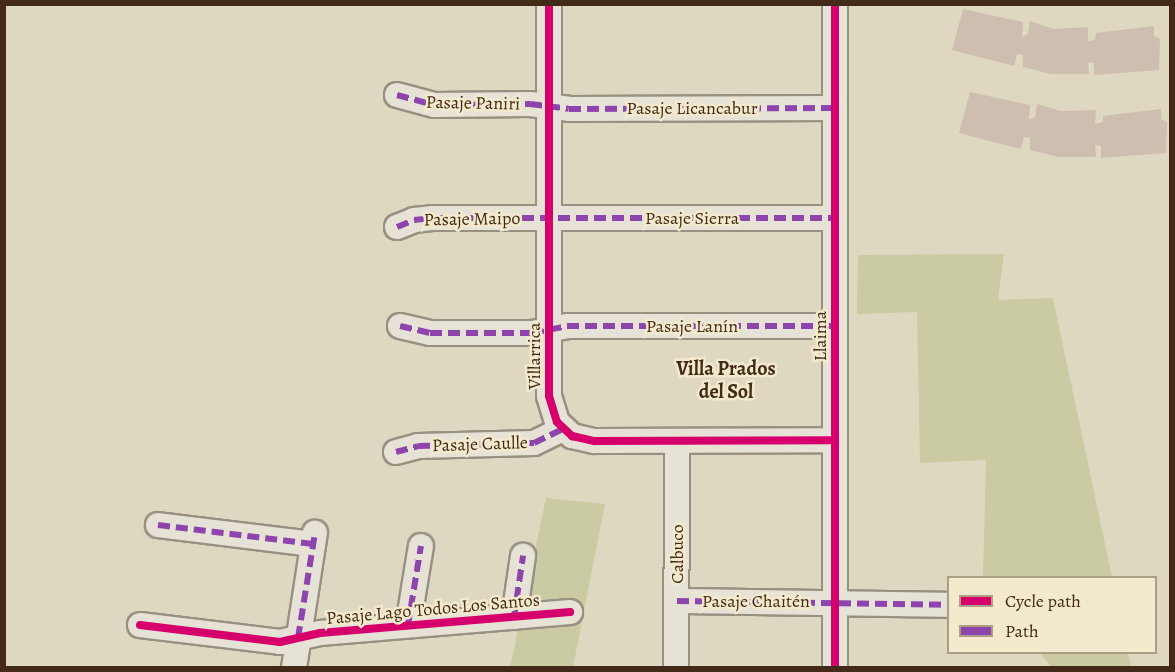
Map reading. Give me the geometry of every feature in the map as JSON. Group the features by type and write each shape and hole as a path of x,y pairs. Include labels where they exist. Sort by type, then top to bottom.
{"street":[{"name":"Villarrica","path":"549,4 550,405 552,414 563,429"},
{"name":"Llaima","path":"835,4 835,668"},
{"name":"Pasaje Paniri","path":"397,95 435,105 530,104 549,107"},
{"name":"Pasaje Licancabur","path":"549,107 569,109 835,108"},
{"name":"Pasaje Sierra","path":"549,218 835,218"},
{"name":"Pasaje Maipo","path":"397,227 423,219 549,218"},
{"name":"Pasaje Lanín","path":"400,326 430,333 532,333 567,326 835,326"},
{"path":"563,429 583,440 594,441 835,441"},
{"name":"Pasaje Caulle","path":"396,452 418,446 534,443 563,429"},
{"name":"Calbuco","path":"676,668 677,441"},
{"path":"158,525 314,539 294,668"},
{"path":"408,625 422,546"},
{"path":"514,617 523,556"},
{"name":"Pasaje Chaitén","path":"677,601 947,604"},
{"name":"Pasaje Lago Todos Los Santos","path":"140,625 280,642 320,633 570,612"}],"green space":[{"path":"1004,254 998,300 1053,298 1112,576 983,576 986,460 920,463 917,312 857,314 858,255"},
{"path":"546,498 605,504 573,667 510,668"},
{"path":"1041,654 1128,654 1131,667 1051,667"}],"building":[{"path":"963,9 1023,22 1022,37 1028,34 1030,21 1054,29 1088,27 1088,41 1095,40 1096,33 1154,26 1154,36 1160,39 1159,70 1094,75 1094,63 1088,62 1089,74 1051,74 1023,67 1023,55 1017,54 1014,66 952,50"},
{"path":"970,92 1030,105 1029,120 1035,117 1037,104 1061,111 1096,110 1095,124 1103,122 1103,116 1161,109 1161,119 1167,122 1166,153 1101,158 1101,146 1095,145 1096,157 1058,157 1030,150 1030,138 1024,137 1021,149 959,133"}],"marked path":[{"path":"397,95 435,105 530,104 569,109 835,108"},
{"path":"397,227 414,220 432,218 835,218"},
{"path":"400,326 430,333 532,333 567,326 835,326"},
{"path":"396,452 418,446 534,443 563,429"},
{"path":"158,525 313,544"},
{"path":"298,638 315,533"},
{"path":"408,625 421,546"},
{"path":"514,617 523,556"},
{"path":"677,601 947,605"}],"cycle path":[{"path":"549,4 549,396 557,422 572,436 594,441 835,440"},
{"path":"835,4 835,668"},
{"path":"140,625 280,642 320,633 570,612"}],"district":[{"name":"Villa Prados del Sol","path":"726,380"}]}
